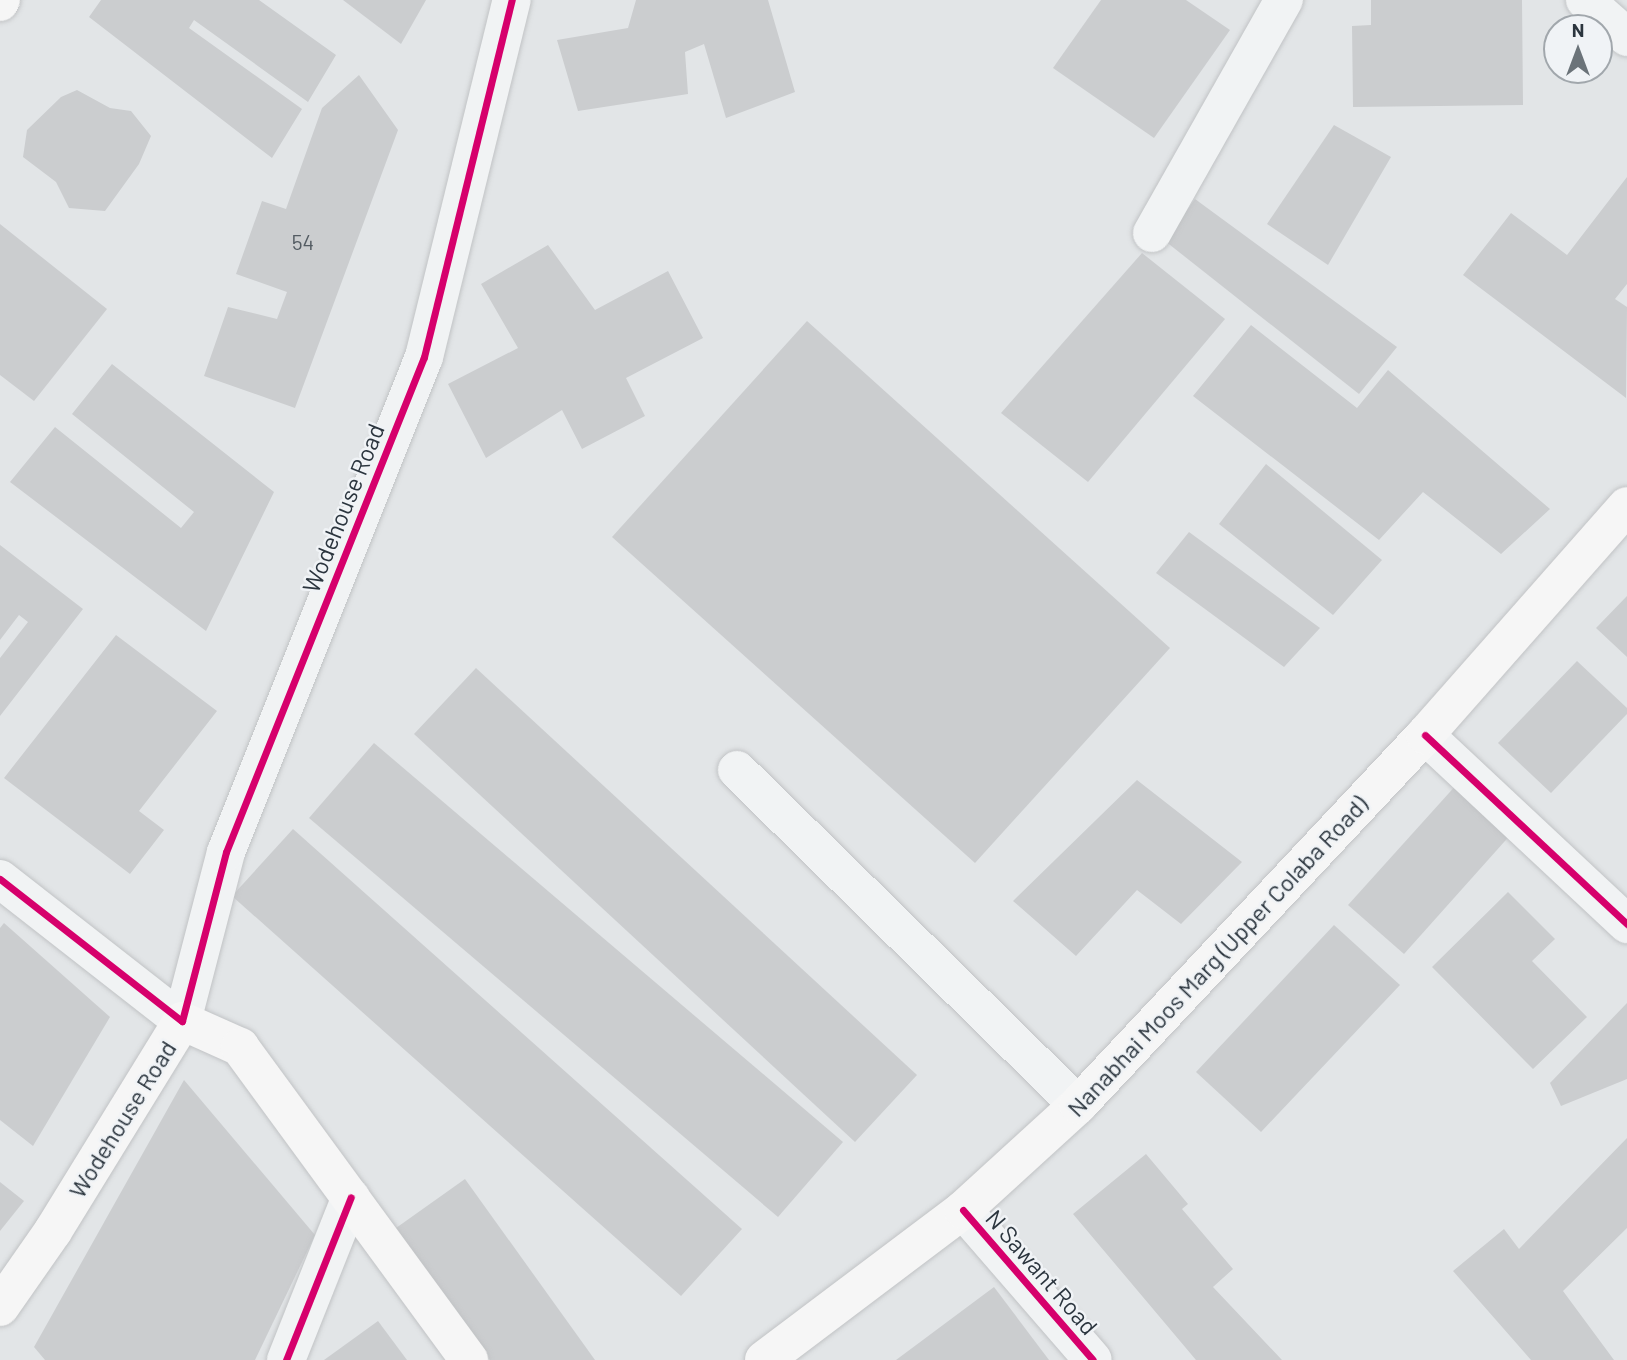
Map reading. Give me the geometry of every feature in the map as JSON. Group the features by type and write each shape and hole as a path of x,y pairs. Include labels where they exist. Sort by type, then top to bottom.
{"main road":[{"name":"Nanabhai Moos Marg (Upper Colaba Road)","path":"764,1360 962,1210 1079,1105 1426,735 1627,506"},
{"path":"182,1021 240,1047 469,1360"},
{"name":"Wodehouse Road","path":"0,1307 53,1231 182,1021"}],"street":[{"name":"Wodehouse Road","path":"182,1021 226,852 424,356 512,0"},
{"path":"1152,233 1284,0"},
{"path":"1584,0 1627,37"},
{"path":"1426,735 1627,924"},
{"path":"737,770 1079,1105"},
{"path":"0,878 182,1021"},
{"path":"286,1360 351,1197"},
{"name":"N Sawant Road","path":"962,1210 1093,1360"}],"building":[{"path":"101,0 259,0 336,55 308,102 194,20 189,28 302,109 272,158 89,17"},
{"path":"343,0 426,0 401,44"},
{"path":"636,0 768,0 795,92 726,118 704,44 685,52 688,94 578,111 557,40 628,28"},
{"path":"1101,0 1186,0 1230,30 1154,138 1053,68"},
{"path":"1371,0 1522,0 1523,105 1353,107 1352,26 1371,25"},
{"path":"359,75 398,130 295,408 204,376 228,307 277,319 287,292 236,274 262,201 286,209 322,108"},
{"path":"77,90 110,108 131,111 151,136 139,164 105,211 69,208 56,182 23,157 27,130 61,97"},
{"path":"1334,125 1391,157 1328,265 1267,224"},
{"path":"1627,177 1627,284 1615,299 1627,307 1626,398 1463,275 1511,213 1567,255"},
{"path":"1195,199 1397,347 1359,394 1165,241"},
{"path":"0,224 107,309 34,401 0,375"},
{"path":"548,245 595,310 668,271 703,338 626,378 645,416 582,449 562,410 486,458 448,384 518,348 481,284"},
{"path":"1142,253 1225,319 1088,482 1001,413"},
{"path":"807,321 1170,648 975,863 612,537"},
{"path":"1251,325 1357,408 1388,370 1550,509 1501,554 1423,492 1379,540 1193,396"},
{"path":"112,364 274,492 206,631 10,482 55,427 181,528 194,512 72,414"},
{"path":"1266,464 1382,560 1333,615 1219,524"},
{"path":"1189,532 1320,628 1284,667 1156,573"},
{"path":"0,545 83,609 0,716 0,658 28,622 19,615 0,640"},
{"path":"1627,596 1627,657 1596,628"},
{"path":"116,635 217,711 139,811 164,830 130,874 4,778"},
{"path":"1577,661 1627,708 1627,714 1551,793 1498,743"},
{"path":"476,668 917,1075 855,1142 414,734"},
{"path":"374,743 843,1142 778,1217 309,818"},
{"path":"1137,780 1242,862 1181,924 1137,890 1076,956 1013,901"},
{"path":"1458,783 1513,832 1404,954 1348,905"},
{"path":"293,829 742,1229 681,1296 232,896"},
{"path":"1508,892 1555,939 1532,961 1587,1017 1533,1069 1432,967"},
{"path":"4,923 110,1017 33,1146 0,1120 0,928"},
{"path":"1334,925 1400,985 1261,1132 1196,1072"},
{"path":"1627,1003 1627,1079 1561,1106 1550,1083"},
{"path":"184,1080 315,1235 255,1360 45,1360 34,1347"},
{"path":"1627,1138 1627,1228 1563,1291 1614,1360 1531,1360 1453,1271 1504,1229 1519,1249"},
{"path":"1146,1154 1188,1204 1182,1209 1233,1269 1213,1287 1282,1360 1196,1360 1073,1214"},
{"path":"465,1179 595,1360 490,1360 396,1228"},
{"path":"0,1182 24,1201 0,1231"},
{"path":"994,1287 1049,1360 896,1360"},
{"path":"378,1321 407,1360 324,1360"}],"cycle path":[{"path":"0,879 182,1021 226,852 424,357 512,0"},
{"path":"1425,735 1627,924"},
{"path":"286,1360 351,1197"},
{"path":"963,1210 1093,1360"}]}
